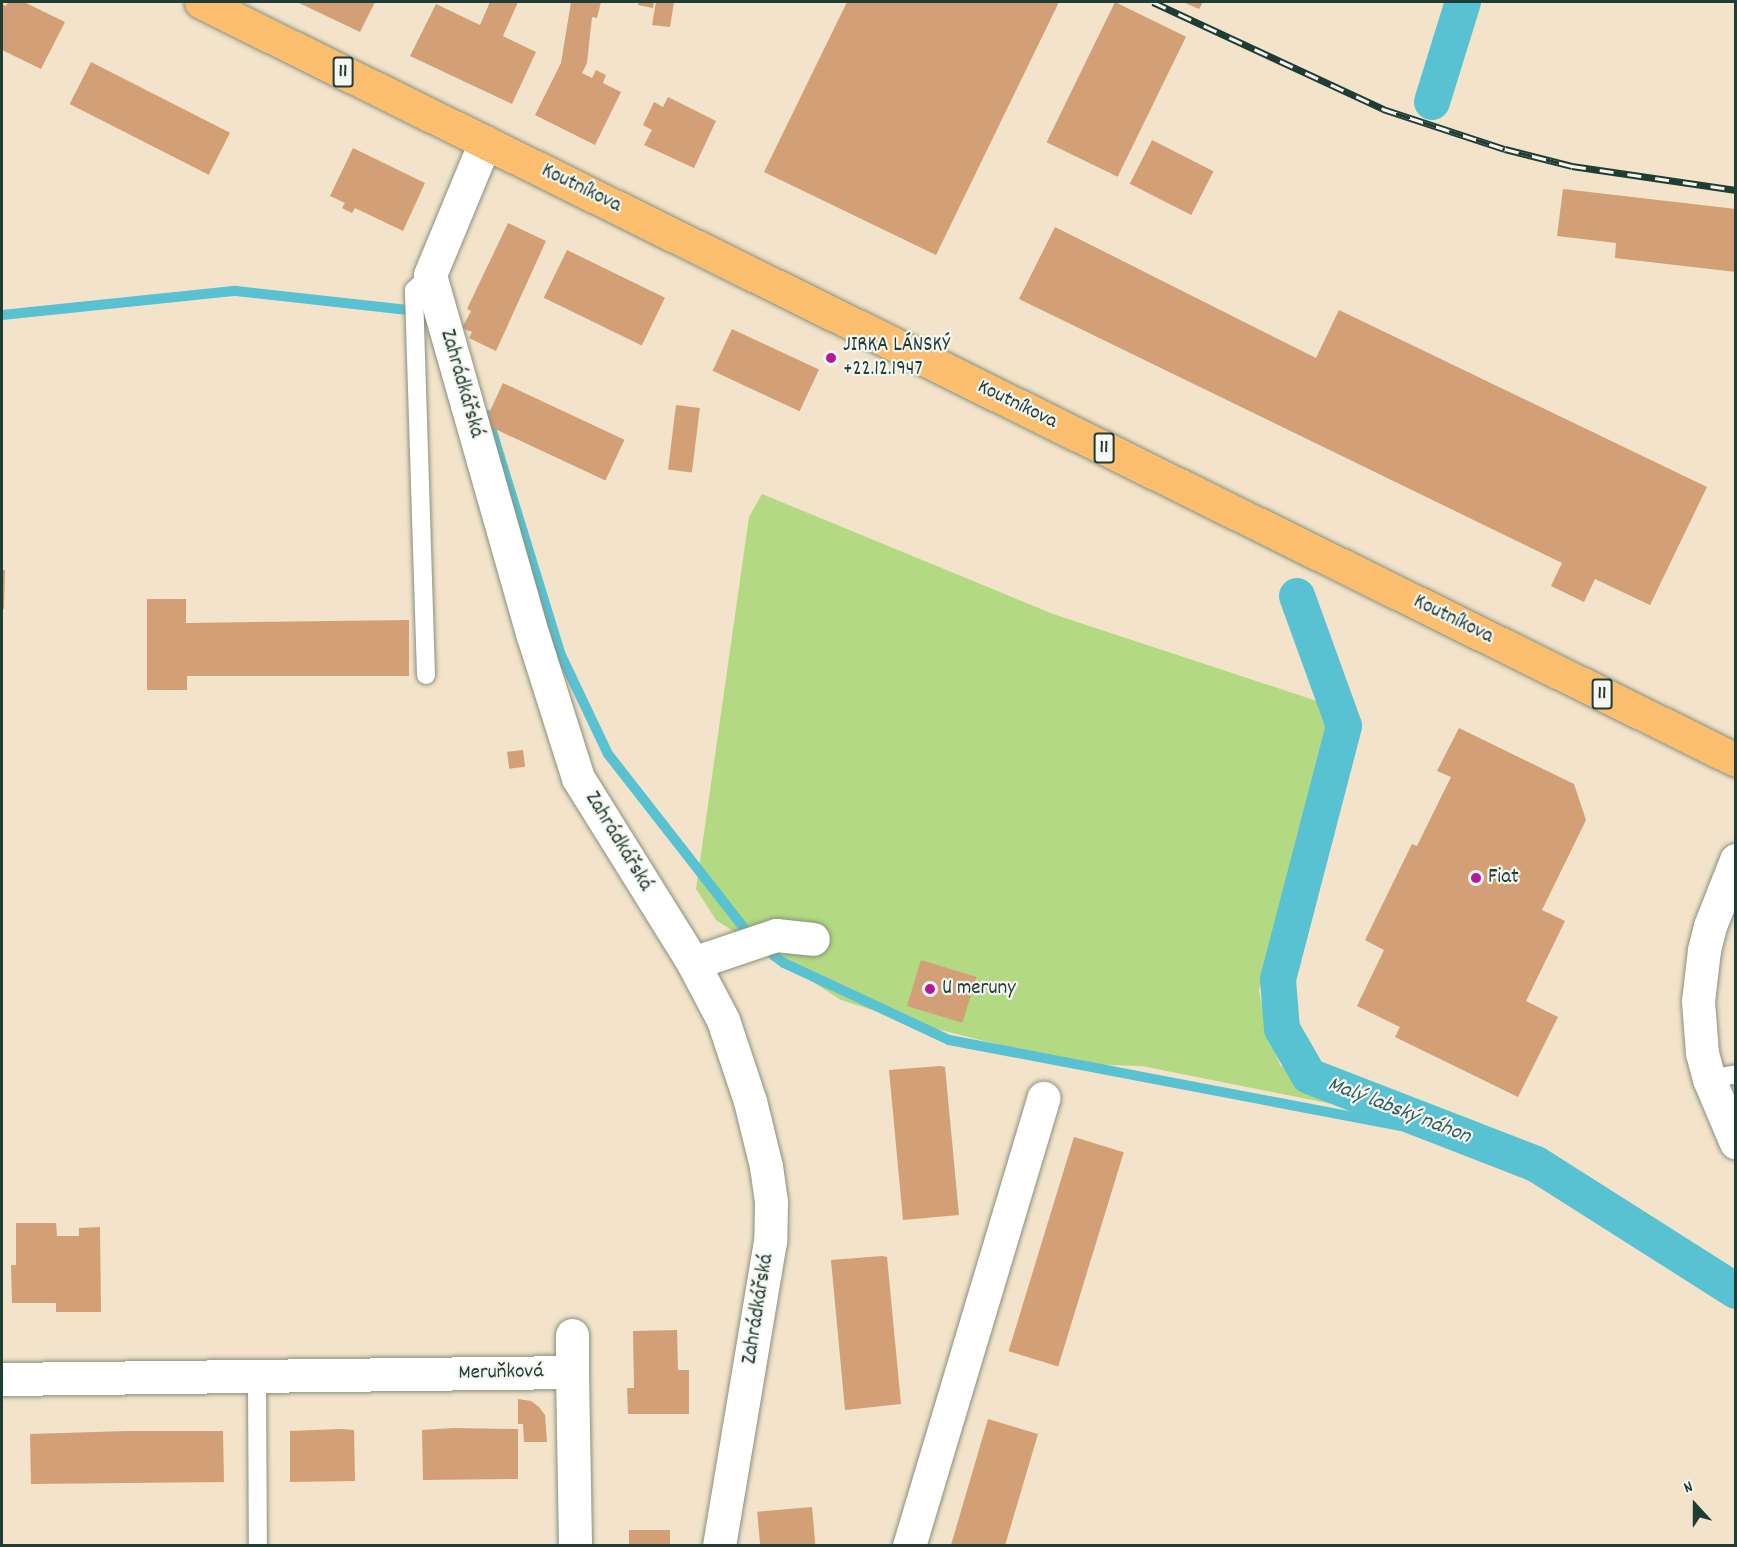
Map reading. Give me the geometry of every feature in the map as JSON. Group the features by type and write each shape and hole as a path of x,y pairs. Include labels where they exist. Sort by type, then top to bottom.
{"main road":[{"name":"Koutníkova","path":"201,2 1736,760"}],"street":[{"path":"430,275 485,142"},
{"name":"Zahrádkářská","path":"430,275 533,636 578,778 693,963 723,1020 739,1062 760,1138 771,1202 770,1241 719,1545"},
{"path":"1736,860 1710,926 1700,975 1699,1027 1722,1076 1736,1143"},
{"path":"693,963 776,935 813,939"},
{"path":"909,1545 1043,1098"},
{"path":"572,1335 572,1372"},
{"name":"Meruňková","path":"2,1379 257,1378 572,1372 575,1545"}],"lane":[{"path":"426,675 414,290 430,275"},
{"path":"257,1378 258,1545"}],"green space":[{"path":"762,494 1053,614 1326,704 1330,744 1259,990 1267,1032 1280,1065 1337,1105 1142,1066 1075,1064 913,1023 841,1000 716,920 696,889 749,517"}],"building":[{"path":"8,2 24,2 65,22 41,69 2,50 2,4 6,6"},
{"path":"297,2 375,2 360,32"},
{"path":"490,2 518,2 503,36 536,52 512,104 410,56 436,4 480,25"},
{"path":"571,2 601,2 597,18 592,17 587,63 582,73 592,78 596,70 606,75 603,83 621,92 595,145 535,115 561,63"},
{"path":"639,2 654,2 653,8 638,5"},
{"path":"656,2 674,2 670,27 652,25"},
{"path":"847,2 1059,2 936,255 764,172"},
{"path":"1115,2 1186,37 1118,177 1047,142"},
{"path":"1183,2 1203,2 1199,9"},
{"path":"91,62 230,133 209,175 70,104"},
{"path":"668,97 716,121 694,168 644,145 652,130 643,125 654,102 663,107"},
{"path":"1152,140 1213,171 1191,215 1130,184"},
{"path":"353,148 425,183 403,231 355,208 352,213 342,208 345,203 330,196"},
{"path":"1563,189 1736,209 1736,272 1615,258 1616,243 1557,236"},
{"path":"508,223 546,241 496,351 469,338 472,332 462,328 471,311 467,309"},
{"path":"1055,227 1316,358 1339,310 1707,487 1650,605 1595,579 1584,602 1551,586 1562,563 1019,299"},
{"path":"567,250 665,298 642,345 544,298"},
{"path":"732,329 819,370 800,411 713,371"},
{"path":"503,383 624,440 605,480 484,424"},
{"path":"676,405 700,408 692,472 668,470"},
{"path":"2,570 5,570 4,609 2,609"},
{"path":"147,599 186,599 186,623 409,620 409,676 187,676 187,690 147,690"},
{"name":"Fiat","path":"1459,728 1574,784 1586,820 1542,910 1565,921 1526,1001 1558,1017 1518,1097 1395,1037 1400,1027 1357,1006 1384,950 1365,940 1412,844 1417,846 1451,777 1437,771"},
{"path":"523,750 525,767 509,769 507,752"},
{"path":"921,960 976,977 962,1023 907,1006"},
{"path":"945,1067 959,1215 903,1220 889,1070"},
{"path":"1074,1137 1124,1152 1058,1366 1009,1351"},
{"path":"16,1223 56,1223 57,1236 79,1236 79,1228 100,1227 101,1312 56,1312 56,1303 12,1303 11,1265 16,1265"},
{"path":"887,1257 901,1404 845,1410 831,1260"},
{"path":"677,1330 678,1370 689,1370 689,1414 628,1414 627,1388 634,1388 633,1331"},
{"path":"518,1399 531,1401 545,1415 547,1442 524,1442 523,1424 518,1424"},
{"path":"988,1419 1038,1434 1005,1545 951,1545"},
{"path":"518,1429 518,1479 423,1480 422,1430"},
{"path":"354,1430 355,1481 290,1482 290,1431"},
{"path":"223,1431 224,1482 31,1484 30,1434"},
{"path":"812,1507 815,1545 760,1546 757,1512"},
{"path":"629,1530 670,1530 670,1545 629,1545"}],"waterway":[{"name":"Malý labský náhon","path":"1432,102 1463,2"},
{"path":"2,315 236,291 408,310"},
{"path":"487,415 560,653 608,754 752,938"},
{"name":"Malý labský náhon","path":"1297,596 1344,726 1278,980 1282,1029 1309,1076 1536,1164 1736,1291"},
{"path":"773,955 784,963 949,1040 1474,1140"}],"railway":[{"path":"1153,2 1383,109 1505,149 1572,166 1736,190"}],"place":[{"name":"JIRKA LÁNSKÝ +22.12.1947","path":"831,358"},
{"name":"Fiat","path":"1476,878"},
{"name":"U meruny","path":"930,989"}]}
